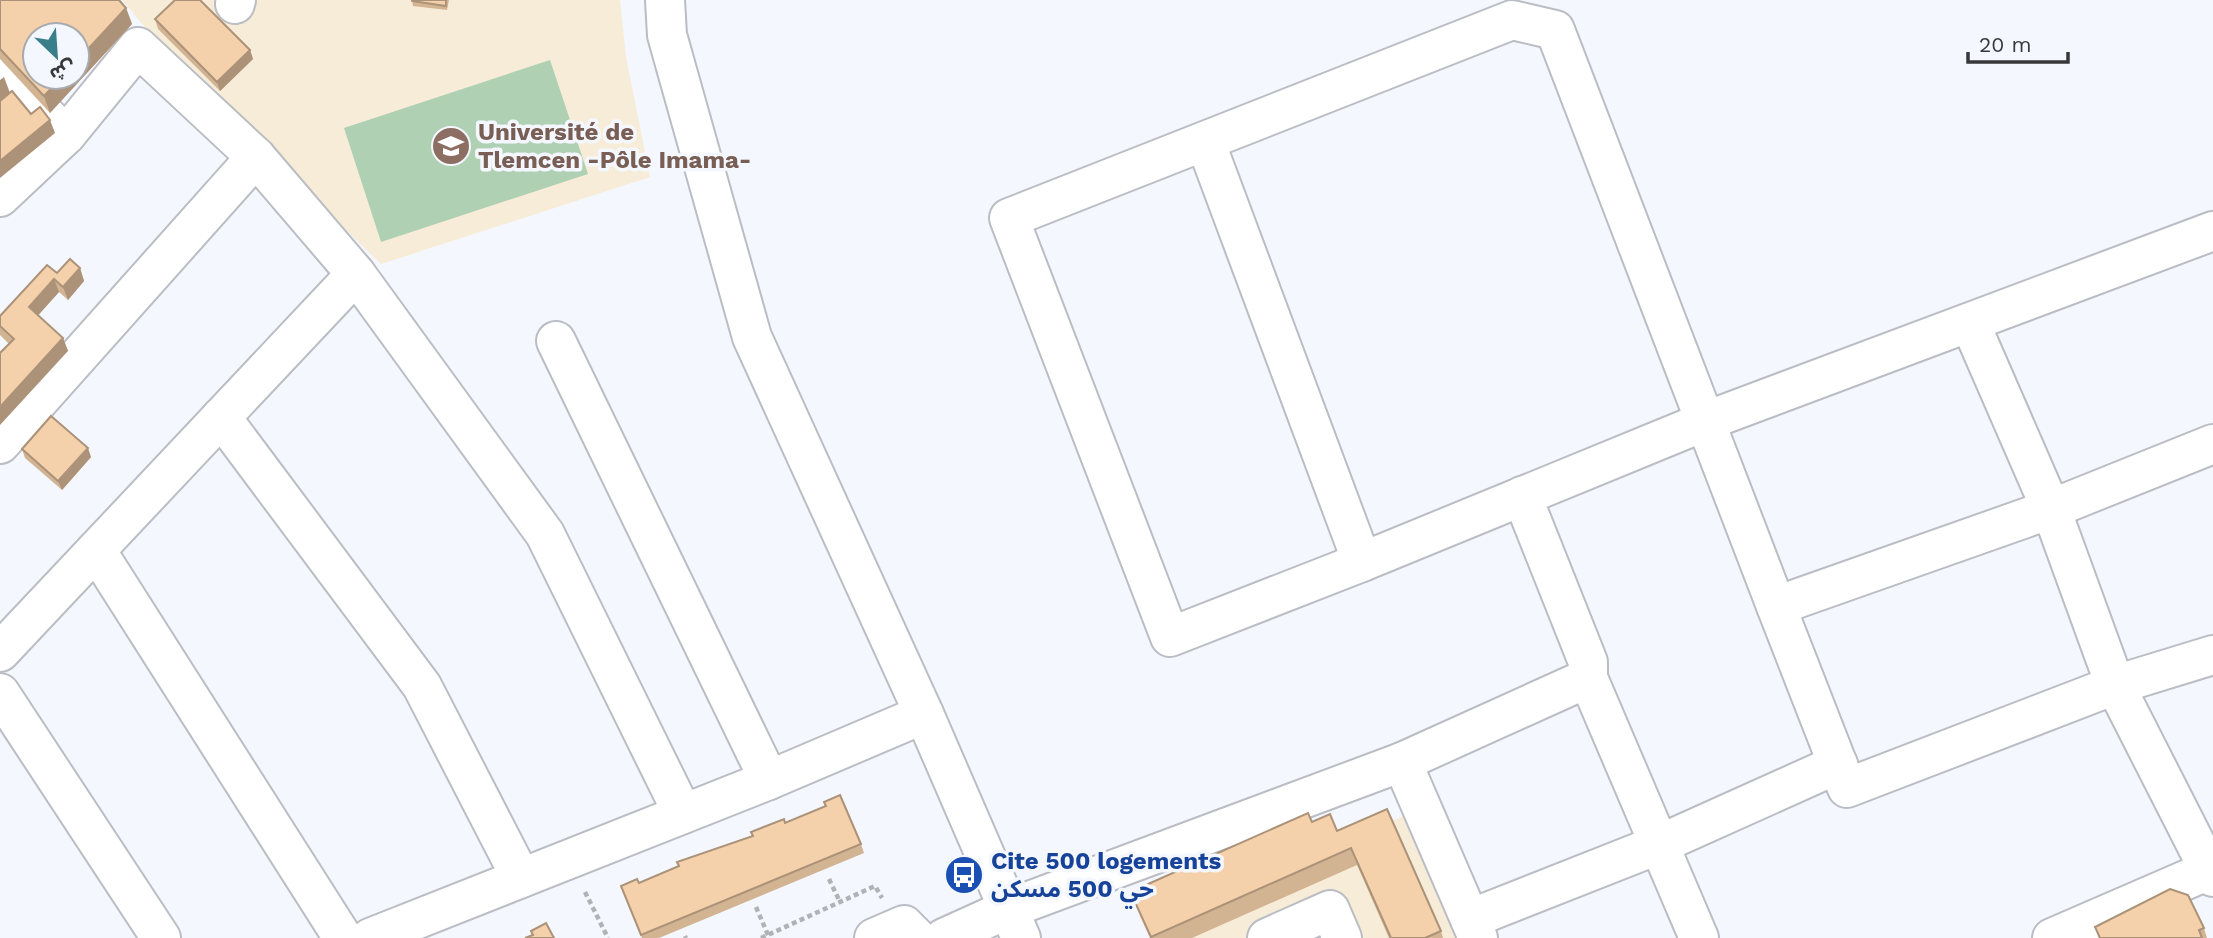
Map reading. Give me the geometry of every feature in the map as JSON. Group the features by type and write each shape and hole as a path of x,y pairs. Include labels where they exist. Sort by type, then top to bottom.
{"street":[{"path":"665,0 667,35 752,337 924,715 1014,923"},
{"path":"2213,231 1706,421 1171,637 1009,218 1512,20 1555,30 1706,421 1776,606 1847,788 2115,685 2213,655"},
{"path":"0,197 66,135 138,47 256,157 356,274 545,534 683,814"},
{"path":"0,71 66,135"},
{"path":"1205,141 1362,562"},
{"path":"0,444 256,157"},
{"path":"0,652 356,274"},
{"path":"1970,323 2051,509 2115,685 2212,872 2052,938"},
{"path":"556,341 769,780"},
{"path":"221,417 422,686 521,878"},
{"path":"1776,606 2051,509 2213,444"},
{"path":"1522,496 1588,662 1588,678 1699,938"},
{"path":"96,550 343,938"},
{"path":"944,938 1014,923 1402,762 1588,678"},
{"path":"0,693 161,938"},
{"path":"370,938 769,780 924,715"},
{"path":"1402,762 1474,928 1838,764"},
{"path":"1267,938 1330,910 1342,938"},
{"path":"874,938 904,925 917,938"}],"path":[{"path":"569,859 608,938"},
{"path":"829,879 840,902"},
{"path":"756,907 768,935"}],"shaded area":[{"name":"Université de Tlemcen -Pôle Imama-","path":"122,0 620,0 626,57 650,177 381,264 182,71"},
{"path":"1412,812 1469,938 1150,938 1139,916 1337,829 1344,843"}],"green space":[{"path":"550,60 588,174 381,242 344,128"}],"building":[{"path":"0,0 119,0 126,8 91,46 91,21 21,21 21,71 0,49"},
{"path":"175,0 200,0 250,50 217,82 155,19"},
{"path":"446,0 446,6 412,1"},
{"path":"12,91 31,114 40,107 50,120 0,161 0,101"},
{"path":"70,259 80,268 63,287 54,279 29,307 63,338 0,407 0,353 14,339 0,326 0,316 47,265 57,273"},
{"path":"51,416 88,448 58,481 22,449"},
{"path":"840,795 861,844 641,935 621,886 637,879 639,883 679,866 677,862 753,836 751,832 784,819 785,823 826,806 824,802"},
{"path":"1387,809 1441,931 1425,938 1391,938 1351,848 1151,937 1134,900 1152,892 1148,884 1308,813 1312,822 1330,814 1337,831"},
{"path":"2170,889 2188,895 2204,928 2199,930 2202,938 2100,938 2095,927"},
{"path":"546,923 554,938 525,938 533,935 531,931"}],"place":[{"name":"Université de Tlemcen -Pôle Imama-","path":"451,146"},
{"name":"Cite 500 logements حي 500 مسكن","path":"964,875"}]}
